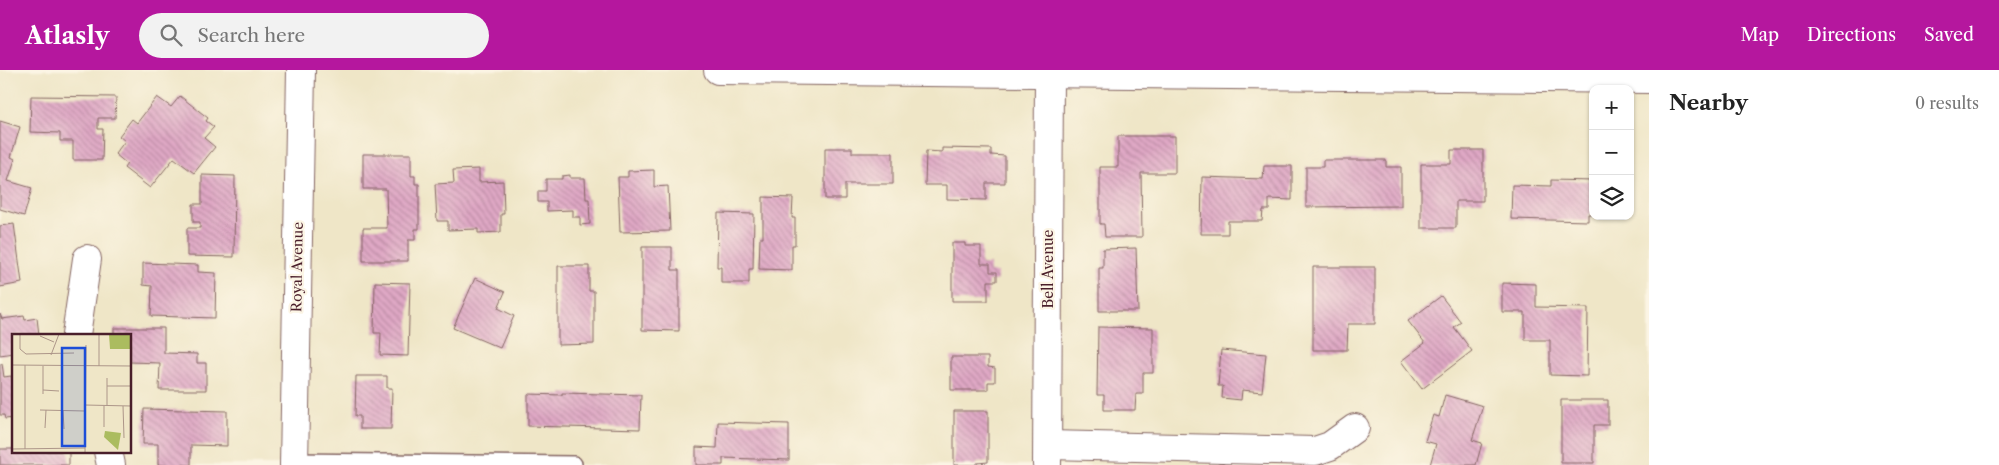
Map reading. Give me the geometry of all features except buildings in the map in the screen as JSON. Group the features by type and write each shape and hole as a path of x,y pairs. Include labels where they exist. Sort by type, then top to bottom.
{"street":[{"name":"Royal Avenue","path":"294,463 301,70"},
{"path":"718,70 1649,79"},
{"name":"Bell Avenue","path":"1047,455 1049,73"},
{"path":"76,334 87,258"},
{"path":"1047,455 1315,451 1330,446 1355,428"},
{"path":"108,452 111,465"}],"lane":[{"path":"294,463 574,464"}]}
